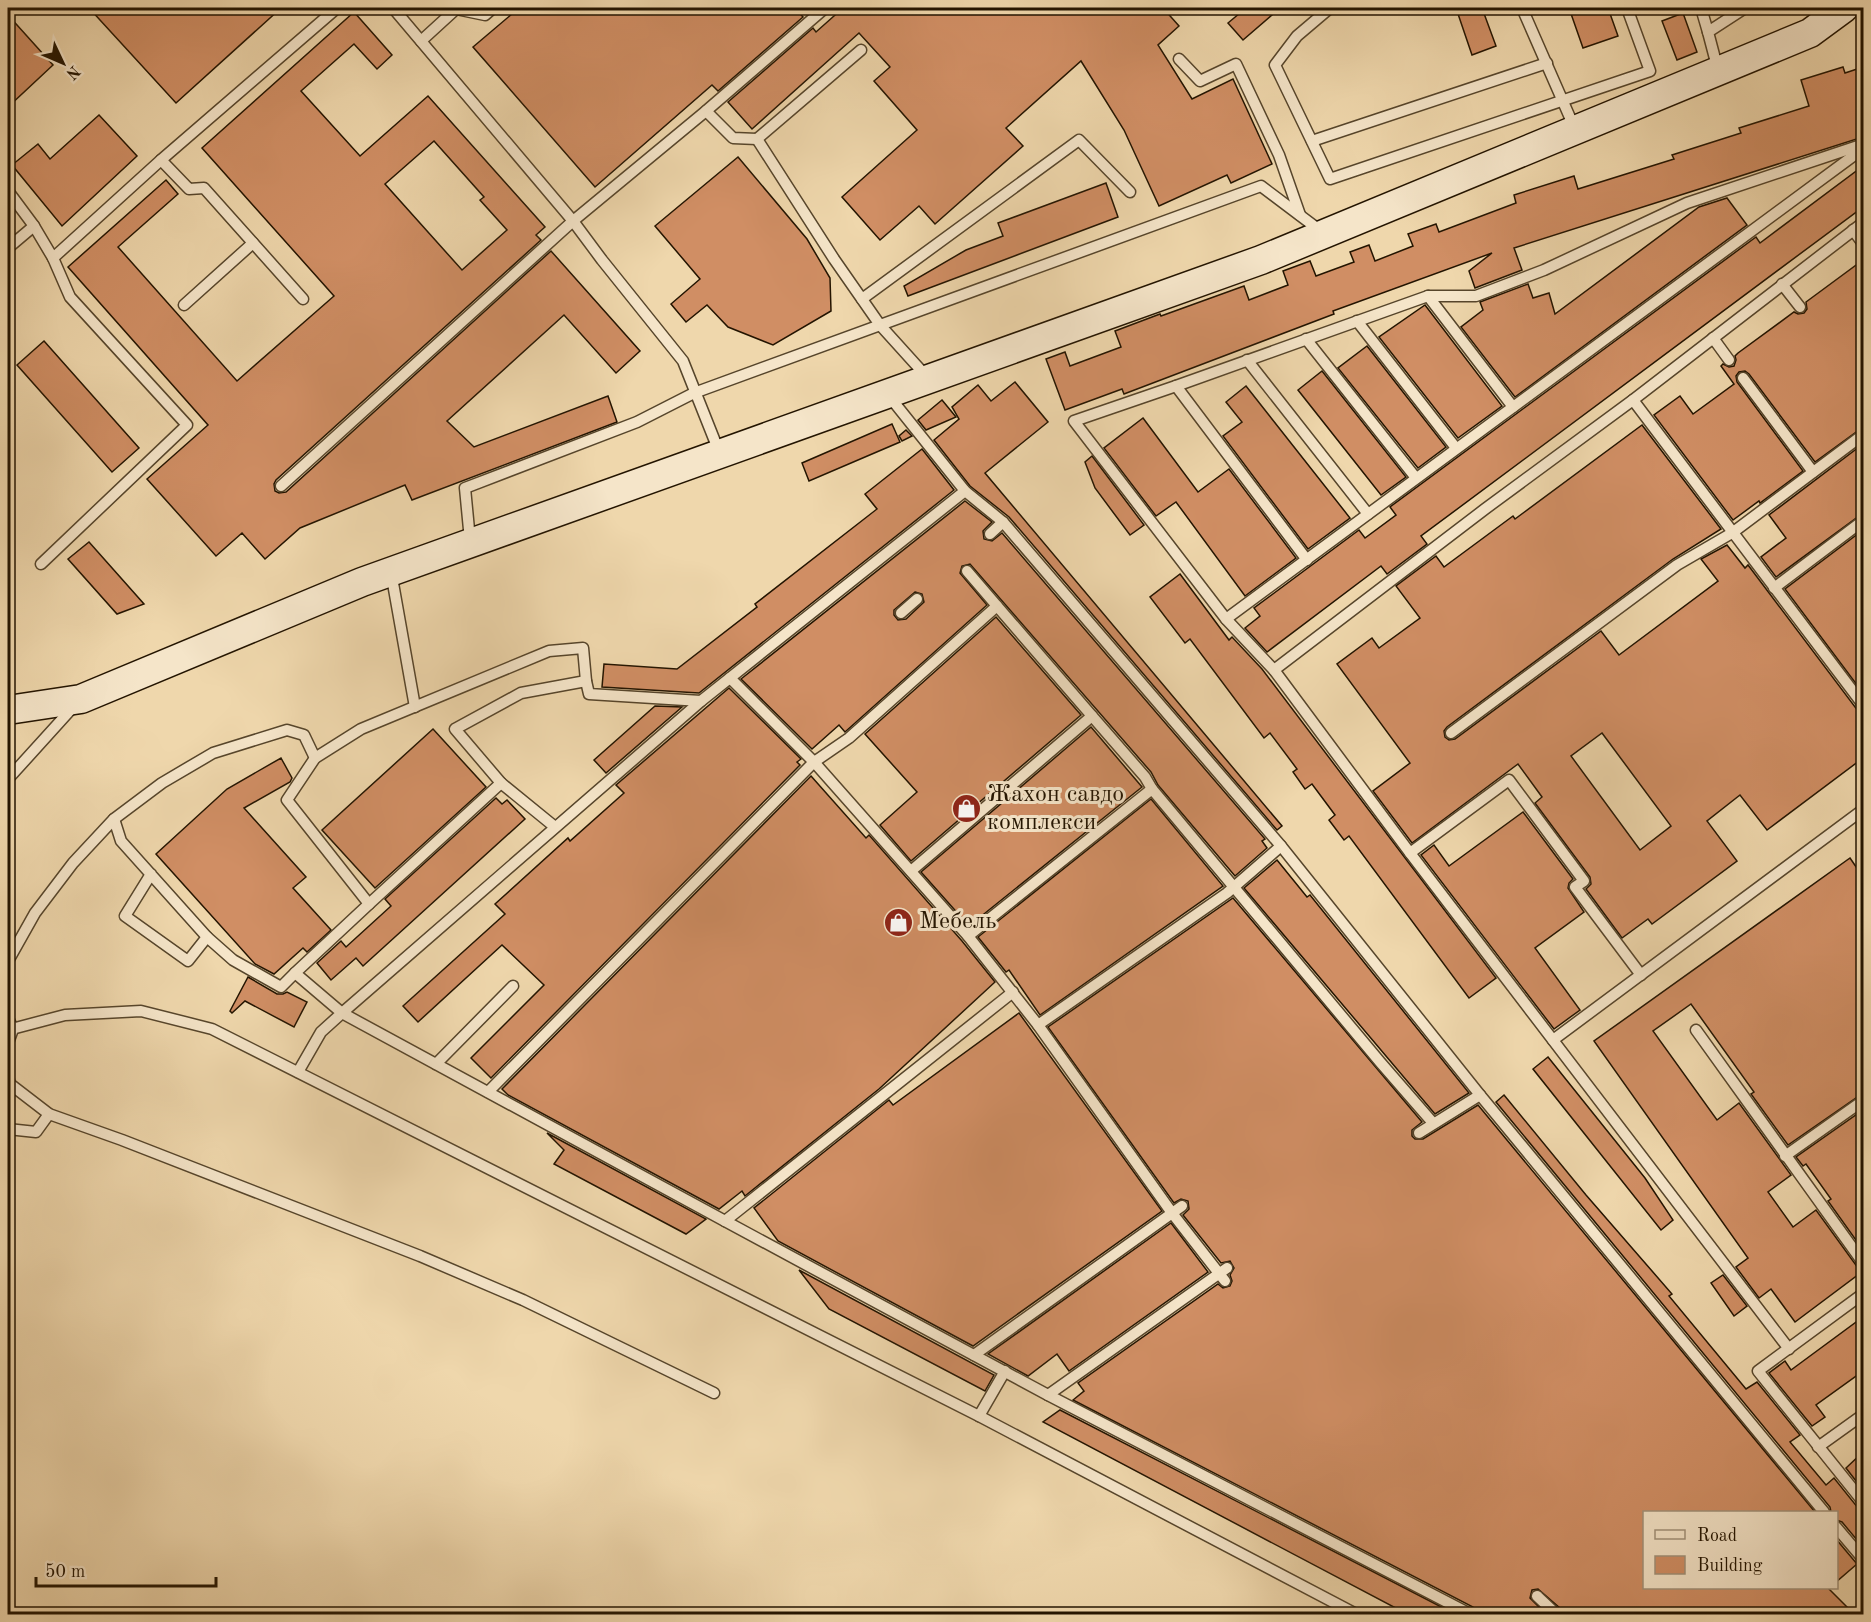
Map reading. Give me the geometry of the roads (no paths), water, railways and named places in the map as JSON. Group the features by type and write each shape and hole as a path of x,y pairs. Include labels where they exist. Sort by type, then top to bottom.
{"main road":[{"path":"8,710 81,699 362,582 1262,260 1810,33 1844,8"}],"lane":[{"path":"53,258 161,160 337,8"},
{"path":"393,8 573,221 683,361 694,393 721,454"},
{"path":"421,42 456,9 485,15 493,8"},
{"path":"281,486 573,221 706,111 825,8"},
{"path":"1330,8 1297,36 1275,65 1330,179 1650,71 1627,8"},
{"path":"1522,8 1575,130"},
{"path":"1701,8 1719,70"},
{"path":"1708,32 1745,8"},
{"path":"706,111 733,138 757,139 861,50"},
{"path":"1179,59 1200,81 1236,64 1279,155 1300,216"},
{"path":"1312,141 1546,63"},
{"path":"757,139 834,259 880,325 929,379"},
{"path":"862,299 1079,140 1130,192"},
{"path":"1789,1349 1410,854 1274,670 1226,619 1074,421 1428,296 1476,296 1545,270 1687,203 1863,146"},
{"path":"1226,619 1863,146"},
{"path":"161,160 189,189 204,188 303,299"},
{"path":"470,543 465,488 637,422 694,393 1261,186 1324,234"},
{"path":"8,191 34,226 53,258 70,297 187,424 41,564"},
{"path":"1274,670 1485,509 1633,400 1863,222"},
{"path":"8,248 34,226"},
{"path":"1853,230 1863,245"},
{"path":"184,305 253,243"},
{"path":"1782,284 1800,307"},
{"path":"1428,296 1513,407"},
{"path":"1357,321 1456,448"},
{"path":"1713,338 1730,360"},
{"path":"1306,339 1416,478"},
{"path":"1247,360 1368,514"},
{"path":"1743,378 1813,472"},
{"path":"1176,386 1307,560"},
{"path":"888,394 965,491 1003,522 1281,846 1480,1095 1823,1511"},
{"path":"1633,400 1863,706"},
{"path":"1451,733 1677,565 1732,533 1863,434"},
{"path":"297,1072 321,1032 555,827 730,678 965,491"},
{"path":"990,534 1003,522"},
{"path":"1774,588 1859,526"},
{"path":"967,571 1145,777 1152,789 1376,1065 1433,1123"},
{"path":"391,572 415,707"},
{"path":"901,613 916,599"},
{"path":"488,1092 814,762 849,738 998,606"},
{"path":"369,904 287,800 315,758 361,729 549,651 584,648 589,694 701,702"},
{"path":"730,678 814,762 968,936 1038,1025 1172,1213 1224,1275 1048,1395"},
{"path":"555,827 501,783 454,729 521,693 586,681"},
{"path":"8,779 81,699"},
{"path":"777,725 786,716"},
{"path":"911,871 1092,716"},
{"path":"8,961 35,914 73,863 114,819 162,783 213,753 287,730 304,735 315,758"},
{"path":"1410,854 1509,780 1584,881 1575,887 1641,975"},
{"path":"114,819 121,841 207,937 233,960 281,987 501,783"},
{"path":"968,936 1152,789"},
{"path":"1553,1040 1863,809"},
{"path":"1038,1025 1233,888 1281,846"},
{"path":"151,874 125,916 188,961 207,937"},
{"path":"295,973 342,1013 1048,1395 1470,1614"},
{"path":"436,1064 513,986"},
{"path":"725,1221 1013,992"},
{"path":"10,1029 65,1015 141,1011 212,1029 979,1416 1356,1614"},
{"path":"8,1018 10,1029 8,1043"},
{"path":"1696,1030 1863,1264"},
{"path":"8,1077 10,1084 49,1114 122,1140 431,1261 523,1300 714,1394"},
{"path":"1419,1133 1480,1095"},
{"path":"1785,1156 1863,1100"},
{"path":"8,1129 36,1132 49,1114"},
{"path":"974,1355 1182,1206"},
{"path":"1863,1293 1758,1371 1863,1503"},
{"path":"979,1416 1005,1371"},
{"path":"1818,1447 1862,1418"},
{"path":"1838,1529 1863,1560"},
{"path":"1537,1596 1556,1614"}],"place":[{"name":"Жахон савдо комплекси","path":"966,809"},
{"name":"Мебель","path":"898,922"}]}
